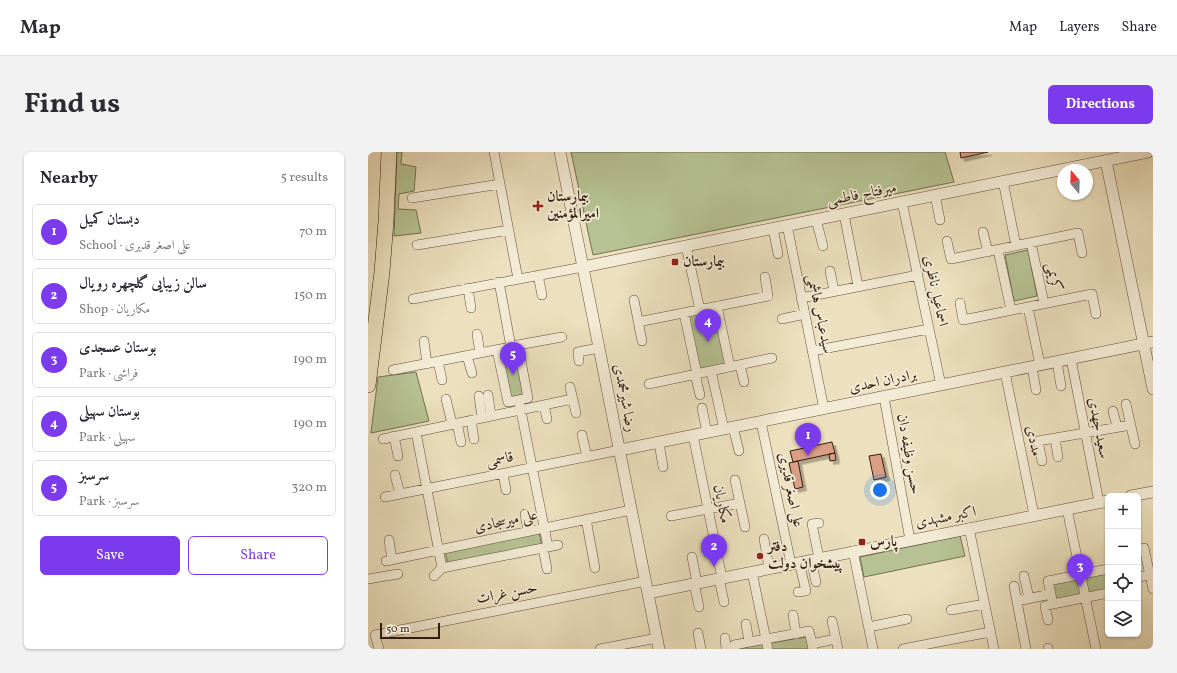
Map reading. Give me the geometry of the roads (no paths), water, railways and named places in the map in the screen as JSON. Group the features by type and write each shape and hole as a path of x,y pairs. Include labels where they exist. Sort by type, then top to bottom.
{"highway":[{"path":"368,385 382,272 386,221 386,153"}],"street":[{"path":"494,152 518,279"},
{"name":"رضا شیرمحمدی","path":"560,152 658,644"},
{"name":"میرفتاح فاطمی","path":"583,267 1148,152"},
{"path":"1106,161 1148,343 1153,389"},
{"path":"1003,182 1016,246"},
{"path":"412,198 500,184"},
{"path":"934,195 940,220"},
{"name":"اسماعیل ناظری","path":"902,202 941,385"},
{"path":"844,214 858,286"},
{"path":"816,219 823,246"},
{"name":"سیدعباس هاشمی","path":"787,225 824,409"},
{"path":"773,228 778,254"},
{"path":"417,246 509,230"},
{"path":"982,232 988,252"},
{"path":"947,241 951,260 1078,233 1082,252"},
{"name":"کریمی","path":"960,303 963,320 1044,303 1031,243"},
{"path":"686,246 700,310"},
{"path":"998,250 1011,310"},
{"path":"412,299 583,267"},
{"path":"830,271 834,291"},
{"path":"538,275 542,295"},
{"path":"801,298 918,275"},
{"path":"638,322 768,296 765,277"},
{"path":"496,350 508,402 528,398 499,282"},
{"path":"468,288 472,308"},
{"path":"1044,303 1092,294 1096,314"},
{"path":"634,300 642,341"},
{"path":"717,306 730,367"},
{"path":"1028,307 1036,366 1036,390"},
{"path":"684,313 700,395"},
{"path":"782,319 805,314"},
{"path":"812,351 929,329"},
{"path":"477,334 480,353"},
{"path":"393,370 562,337"},
{"path":"424,342 427,364"},
{"name":"برادران احدی","path":"620,450 1148,343"},
{"path":"579,361 578,352 599,348"},
{"path":"467,356 472,373"},
{"path":"649,384 772,358"},
{"name":"سعید جهدی","path":"1070,359 1085,432 1103,501"},
{"path":"438,361 442,380"},
{"path":"1057,362 1061,386"},
{"path":"740,365 744,382"},
{"path":"711,371 728,428 739,451"},
{"name":"مددی","path":"1005,372 1034,515"},
{"path":"570,387 576,412"},
{"path":"483,395 487,417"},
{"name":"حسن وظیفه دان","path":"884,397 910,540"},
{"path":"446,399 461,442"},
{"path":"383,439 572,399"},
{"path":"519,400 544,528 547,569"},
{"path":"1126,404 1135,444"},
{"path":"544,405 547,419"},
{"path":"702,408 707,433"},
{"path":"1113,411 1117,427"},
{"path":"472,420 474,439"},
{"name":"علی اصغر قدیری","path":"761,422 795,563 806,591 798,592"},
{"path":"1042,461 1038,441 1131,425"},
{"path":"416,432 442,568"},
{"name":"مکاریان","path":"693,435 724,602"},
{"path":"394,436 398,456"},
{"path":"582,436 587,457"},
{"path":"1055,438 1058,457"},
{"path":"659,442 663,467"},
{"name":"قاسمی","path":"385,497 620,450"},
{"path":"502,474 506,490"},
{"path":"395,475 400,494"},
{"path":"735,480 745,527"},
{"path":"1141,494 1153,492"},
{"name":"اکبر مشهدی","path":"648,592 1103,501"},
{"path":"671,516 740,503"},
{"path":"1067,509 1096,649"},
{"name":"علی میرسجادی","path":"389,540 389,561 631,510"},
{"path":"525,514 528,531"},
{"path":"586,519 595,568"},
{"path":"813,524 816,582"},
{"path":"969,528 994,649"},
{"path":"764,539 769,568"},
{"path":"434,576 442,568 558,545"},
{"path":"1144,548 1153,589"},
{"path":"853,551 874,649"},
{"path":"692,557 699,607"},
{"path":"1053,604 1048,581 1105,570"},
{"path":"752,572 768,649"},
{"path":"368,579 398,574"},
{"path":"1141,576 1150,575"},
{"path":"1024,576 1029,598"},
{"name":"حسن غرات","path":"379,649 375,635 646,581"},
{"path":"1014,586 1026,649"},
{"path":"1017,601 1051,594"},
{"path":"1048,620 1045,606 1105,594"},
{"path":"951,610 984,604"},
{"path":"793,615 796,634"},
{"path":"869,627 907,619"},
{"path":"832,621 838,649"},
{"path":"746,624 749,642"},
{"path":"735,649 734,645 809,632 812,646 823,645 835,638"},
{"path":"903,649 990,632"},
{"path":"698,633 701,649"},
{"path":"725,638 726,649"},
{"path":"600,649 658,644"}],"place":[{"name":"بیمارستان امیرالمؤمنین","path":"538,206"},
{"name":"بیمارستان","path":"675,262"},
{"name":"بوستان سهیلی","path":"708,342"},
{"name":"سرسبز","path":"513,375"},
{"name":"دبستان کمیل","path":"808,456"},
{"name":"پارس","path":"862,542"},
{"name":"دفتر پیشخوان دولت","path":"760,556"},
{"name":"سالن زیبایی گلچهره رویال","path":"714,567"},
{"name":"بوستان عسجدی","path":"1080,587"}]}
